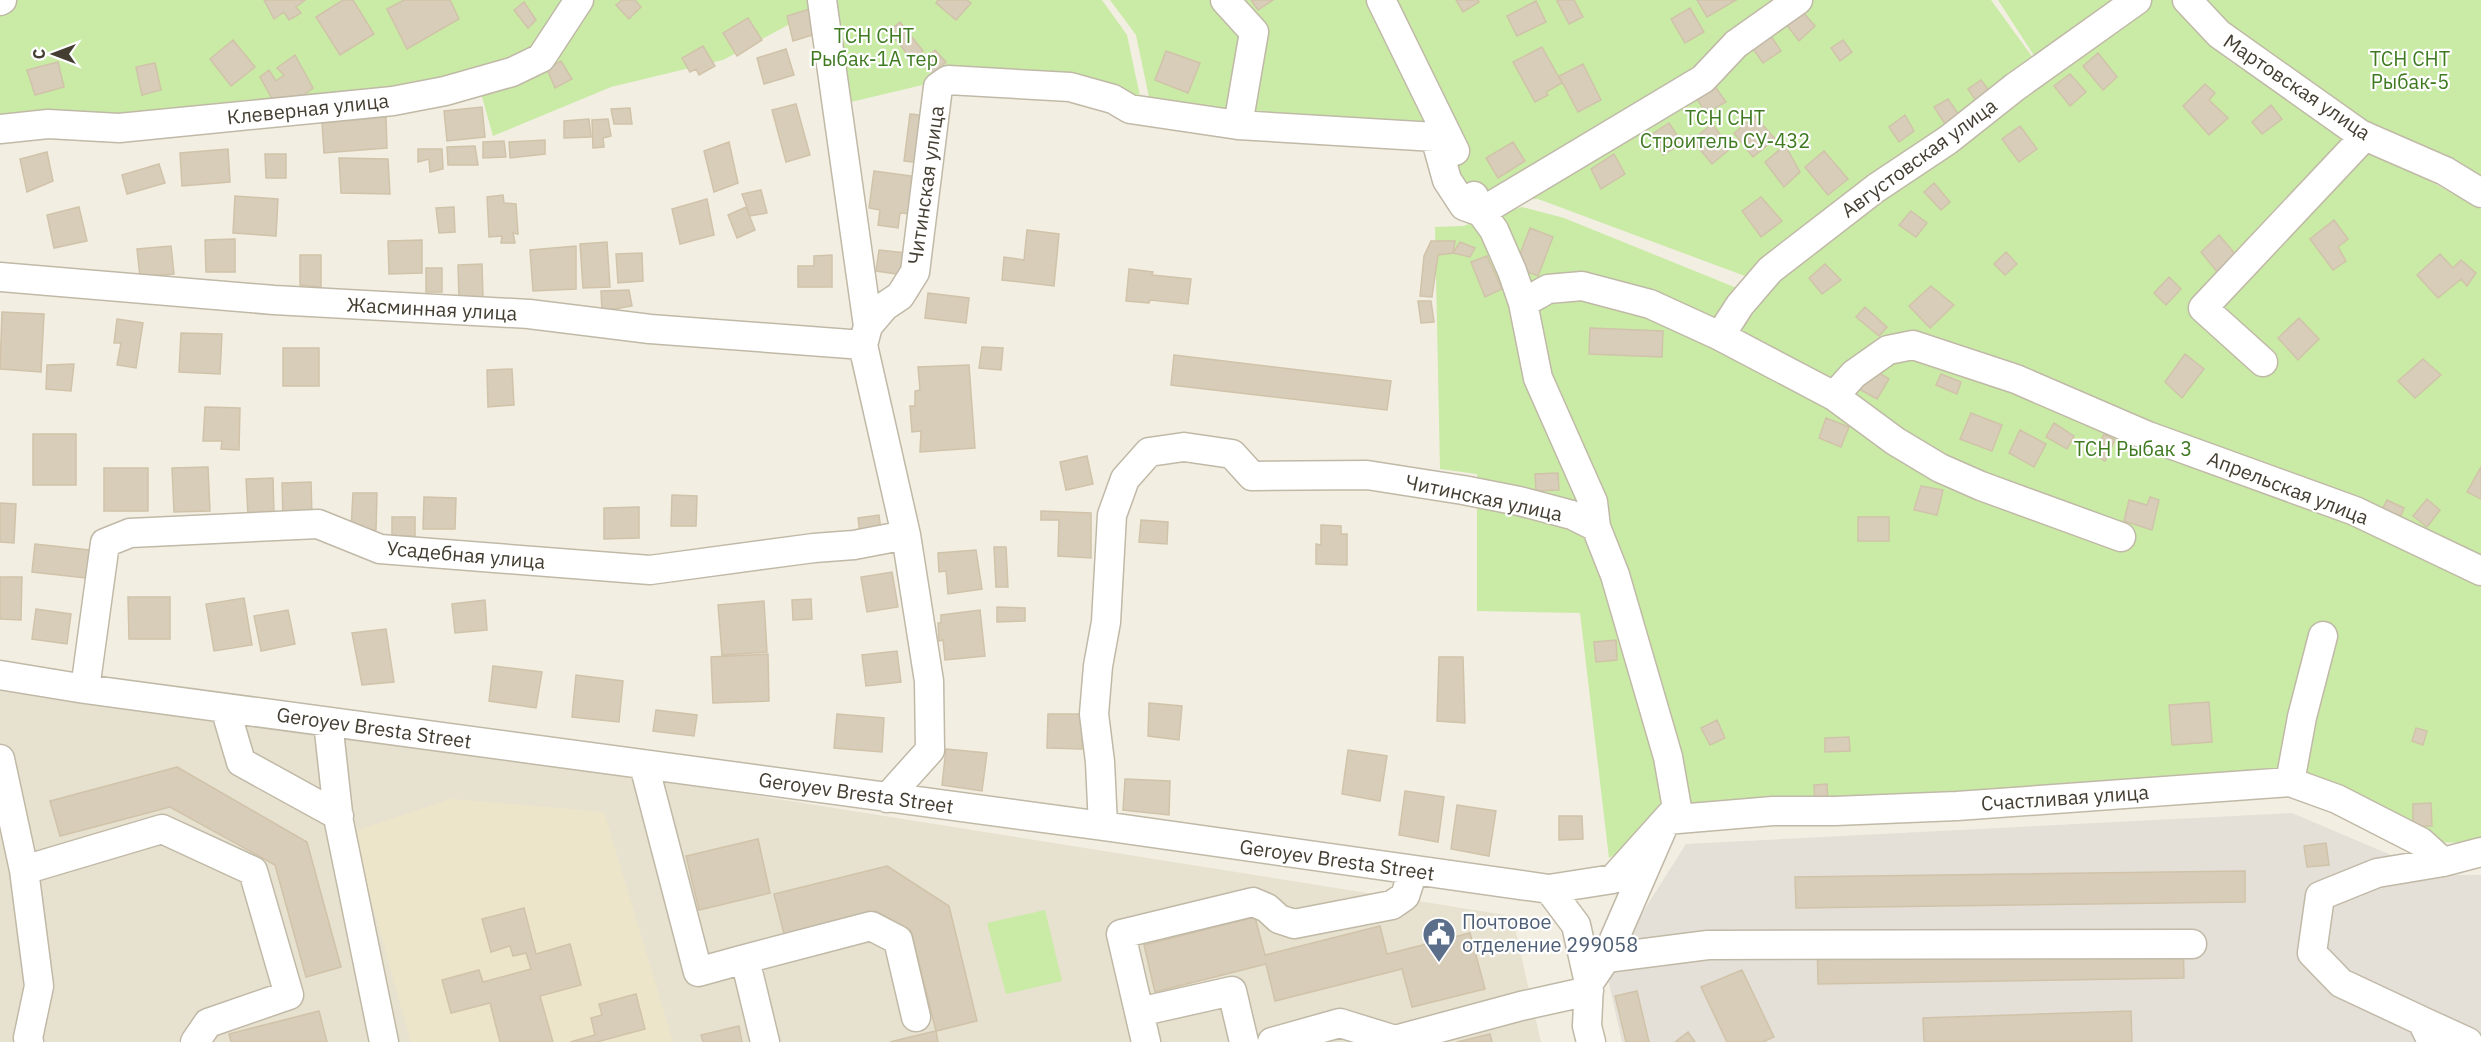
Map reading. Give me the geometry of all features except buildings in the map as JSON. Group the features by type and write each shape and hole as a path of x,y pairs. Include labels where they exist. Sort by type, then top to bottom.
{"street":[{"name":"Клеверная улица","path":"0,129 48,124 119,128 393,101 445,91 512,72 542,58 579,0"},
{"path":"822,0 866,336 906,535 929,681 930,750 887,798"},
{"path":"1225,0 1254,32 1238,125"},
{"path":"1381,0 1459,159 1481,212 1703,79 1736,44 1798,0"},
{"name":"Августовская улица","path":"1720,336 1740,305 1770,270 1876,188 1948,140 2014,87 2137,0"},
{"name":"Мартовская улица","path":"2187,0 2219,34 2365,136 2445,171 2481,193"},
{"name":"Читинская улица","path":"866,336 885,306 900,296 915,272 938,87 948,80 1070,87 1113,99 1130,109 1238,125 1435,137 1447,180 1464,206 1481,212 1494,230 1523,303 1538,378 1593,502 1596,527"},
{"path":"2263,362 2204,308 2365,136"},
{"name":"Жасминная улица","path":"0,277 274,300 529,314 650,329 866,336"},
{"path":"1523,303 1548,289 1582,286 1650,304 1720,336 1834,396 1895,441 1940,468 1981,486 2121,537"},
{"name":"Апрельская улица","path":"1834,396 1854,374 1888,350 1912,345 2016,380 2148,436 2355,511 2481,572"},
{"name":"Читинская улица","path":"1103,826 1100,762 1094,714 1098,666 1106,622 1112,515 1125,479 1149,452 1184,447 1233,454 1252,476 1367,475 1463,490 1572,515 1596,527"},
{"name":"Усадебная улица","path":"85,689 105,543 130,533 318,524 380,549 650,570 854,545 906,535"},
{"path":"1591,1042 1587,1026 1589,987 1576,925 1549,889 1613,879 1677,808 1668,757 1615,575 1596,527"},
{"path":"2290,782 2302,717 2323,636"},
{"name":"Geroyev Bresta Street","path":"0,675 85,689 1103,826 1549,889"},
{"path":"225,708 241,762 339,816"},
{"path":"328,722 339,816 384,1042"},
{"path":"0,759 24,870 39,986 29,1042"},
{"path":"644,765 698,972 871,926 898,940 916,1017"},
{"name":"Счастливая улица","path":"1666,820 1773,811 1957,806 2290,782 2337,799 2421,842 2443,862"},
{"path":"1272,1042 1340,1023 1395,1040 1435,1036 1521,1006 1589,987 1606,958 1666,820"},
{"path":"24,870 162,829 253,871 289,995 208,1023 195,1042"},
{"path":"2468,1042 2427,1031 2341,983 2312,953 2320,896 2377,873 2443,862 2481,852"},
{"path":"1146,1042 1120,934 1254,902 1268,908 1279,919 1294,924 1392,905 1405,896 1413,871"},
{"path":"1606,958 1708,945 2192,944"},
{"path":"745,959 765,1042"},
{"path":"1139,1012 1232,990 1244,1042"}],"shaded area":[{"path":"0,675 1512,916 1541,1042 0,1042"},
{"path":"451,799 604,812 673,1042 411,1042 352,832"},
{"path":"2292,813 2438,875 2481,875 2481,1042 1622,1042 1606,970 1686,844"}],"green space":[{"path":"12,0 565,0 529,53 436,85 0,127 0,10"},
{"name":"ТСН СНТ Рыбак-1А тер","path":"573,0 1102,0 1127,35 1140,96 1112,90 931,83 834,106 818,9 723,60 611,87 493,136 479,86 524,62"},
{"name":"ТСН СНТ Строитель СУ-432","path":"1110,0 1991,0 2036,62 1753,279 1538,199 1467,199 1427,146 1150,102 1136,35"},
{"name":"ТСН Рыбак 3","path":"1998,0 2176,0 2231,62 2373,150 2481,209 2481,843 2421,842 2296,792 1687,814 1609,858 1580,613 1477,611 1477,474 1440,469 1435,227 1463,226 1522,207 1564,218 1759,297 1807,255 2048,77"},
{"name":"ТСН СНТ Рыбак-5","path":"2205,0 2481,0 2481,180 2361,125 2236,36"},
{"path":"1045,910 1062,981 1006,994 987,923"}],"place":[{"name":"Почтовое отделение 299058","path":"1439,963"}]}
